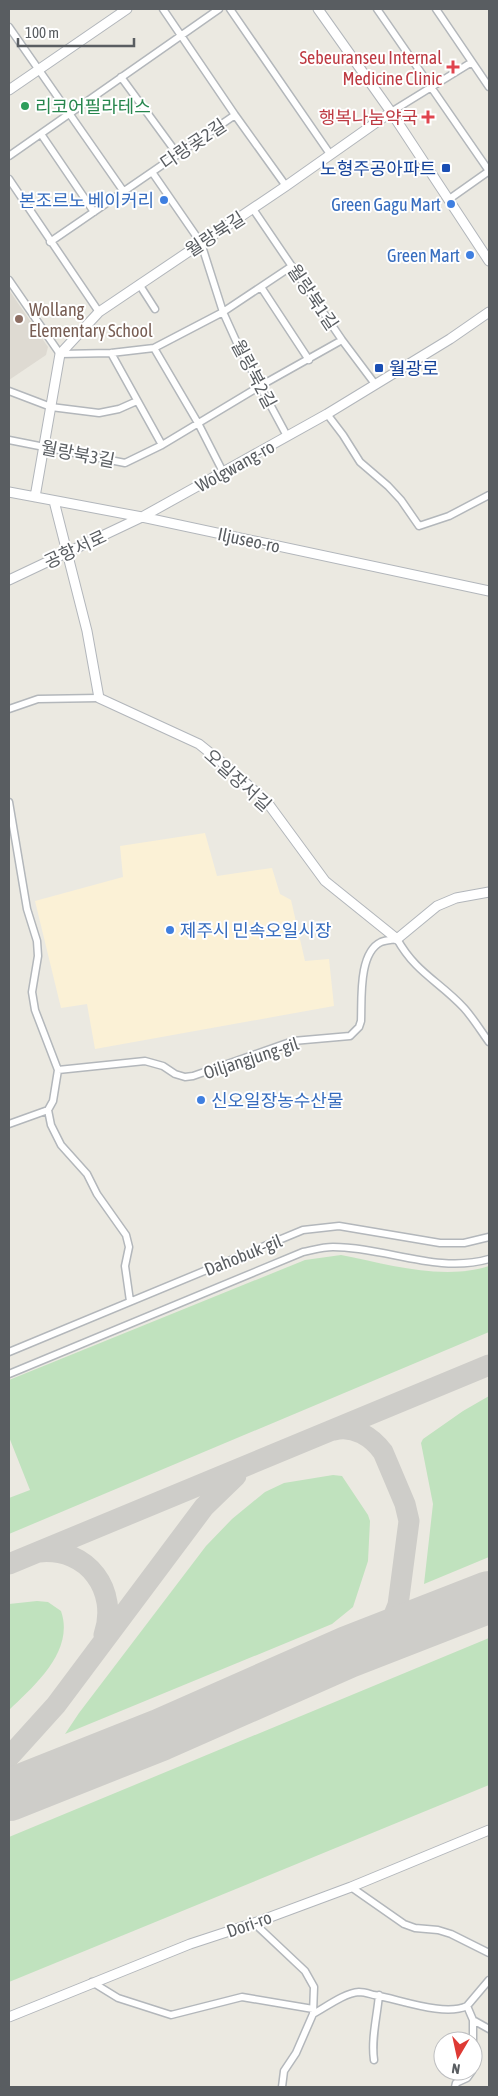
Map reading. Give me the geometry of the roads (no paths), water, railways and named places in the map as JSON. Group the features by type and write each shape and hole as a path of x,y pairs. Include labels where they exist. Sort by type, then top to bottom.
{"street":[{"path":"9,90 127,9"},
{"name":"다랑곶2길","path":"163,9 234,116 286,186"},
{"path":"9,156 219,9"},
{"path":"230,9 330,154"},
{"path":"318,9 391,112 489,261"},
{"path":"377,9 489,171 448,200"},
{"path":"436,9 489,88"},
{"path":"9,27 124,192"},
{"path":"391,112 472,62"},
{"path":"121,77 178,154"},
{"name":"월랑북길","path":"60,354 99,312 253,209 391,112"},
{"name":"다랑곶2길","path":"50,242 234,116"},
{"path":"40,134 94,212"},
{"name":"월랑북2길","path":"152,172 201,242 223,312 237,343 287,436"},
{"path":"9,179 99,312"},
{"name":"월랑북1길","path":"253,209 342,340 375,384"},
{"path":"60,354 110,353 154,348 223,312 292,266"},
{"path":"9,280 60,354 36,497"},
{"path":"140,284 155,309"},
{"path":"261,287 309,360"},
{"name":"Wolgwang-ro","path":"142,517 327,414 450,339 489,312"},
{"name":"월랑북3길","path":"9,440 44,449 125,463 162,445 260,386 342,340"},
{"path":"154,348 224,472"},
{"path":"110,353 162,445"},
{"path":"9,391 51,407 99,413 119,409 137,401"},
{"path":"327,414 343,434 360,462 401,500 419,526 449,516 489,495"},
{"name":"Iljuseo-ro","path":"9,492 142,517 489,591"},
{"path":"9,709 38,699 99,698 86,631 54,501"},
{"name":"공항서로","path":"9,580 142,517"},
{"name":"오일장서길","path":"99,698 199,744 230,769 266,802 325,881 397,938 406,954 420,970 464,1008 489,1042"},
{"path":"9,802 27,909 37,941 38,956 32,992 36,1010 58,1070 53,1101 48,1110 51,1125 61,1145 87,1174 97,1194 126,1235 129,1247 125,1266 130,1301"},
{"path":"397,938 437,906 456,898 489,892"},
{"name":"Oiljangjung-gil","path":"58,1070 155,1062 175,1074 184,1077 193,1076 293,1042 350,1036 359,1027 361,1021 363,971 367,961 380,943 397,938"},
{"path":"9,1124 48,1110"},
{"name":"Dahobuk-gil","path":"9,1352 303,1230 339,1226 440,1243 464,1242 489,1237"},
{"path":"9,1374 303,1252 333,1247 429,1262 462,1264 489,1259"},
{"name":"Dori-ro","path":"9,2017 190,1944 254,1923 351,1887 489,1830"},
{"path":"351,1887 404,1924 415,1928 438,1930 451,1934 489,1953"},
{"path":"254,1923 305,1971 314,1987 313,2012 296,2053 284,2071 282,2087"},
{"path":"92,1982 118,1998 171,2015 242,1997 313,2012 346,1996 359,1992 448,2009 467,2006 489,1980"},
{"path":"374,2060 371,2045 377,2022 379,1995"},
{"path":"467,2006 473,2020 473,2031"},
{"path":"473,2020 489,2029"}],"place":[{"name":"Sebeuranseu Internal Medicine Clinic","path":"453,67"},
{"name":"리코어필라테스","path":"25,106"},
{"name":"행복나눔약국","path":"428,117"},
{"name":"노형주공아파트","path":"446,168"},
{"name":"본조르노 베이커리","path":"164,200"},
{"name":"Green Gagu Mart","path":"451,204"},
{"name":"Green Mart","path":"470,255"},
{"name":"Wollang Elementary School","path":"19,319"},
{"name":"월광로","path":"379,368"},
{"name":"제주시 민속오일시장","path":"170,930"},
{"name":"신오일장농수산물","path":"201,1100"}]}
